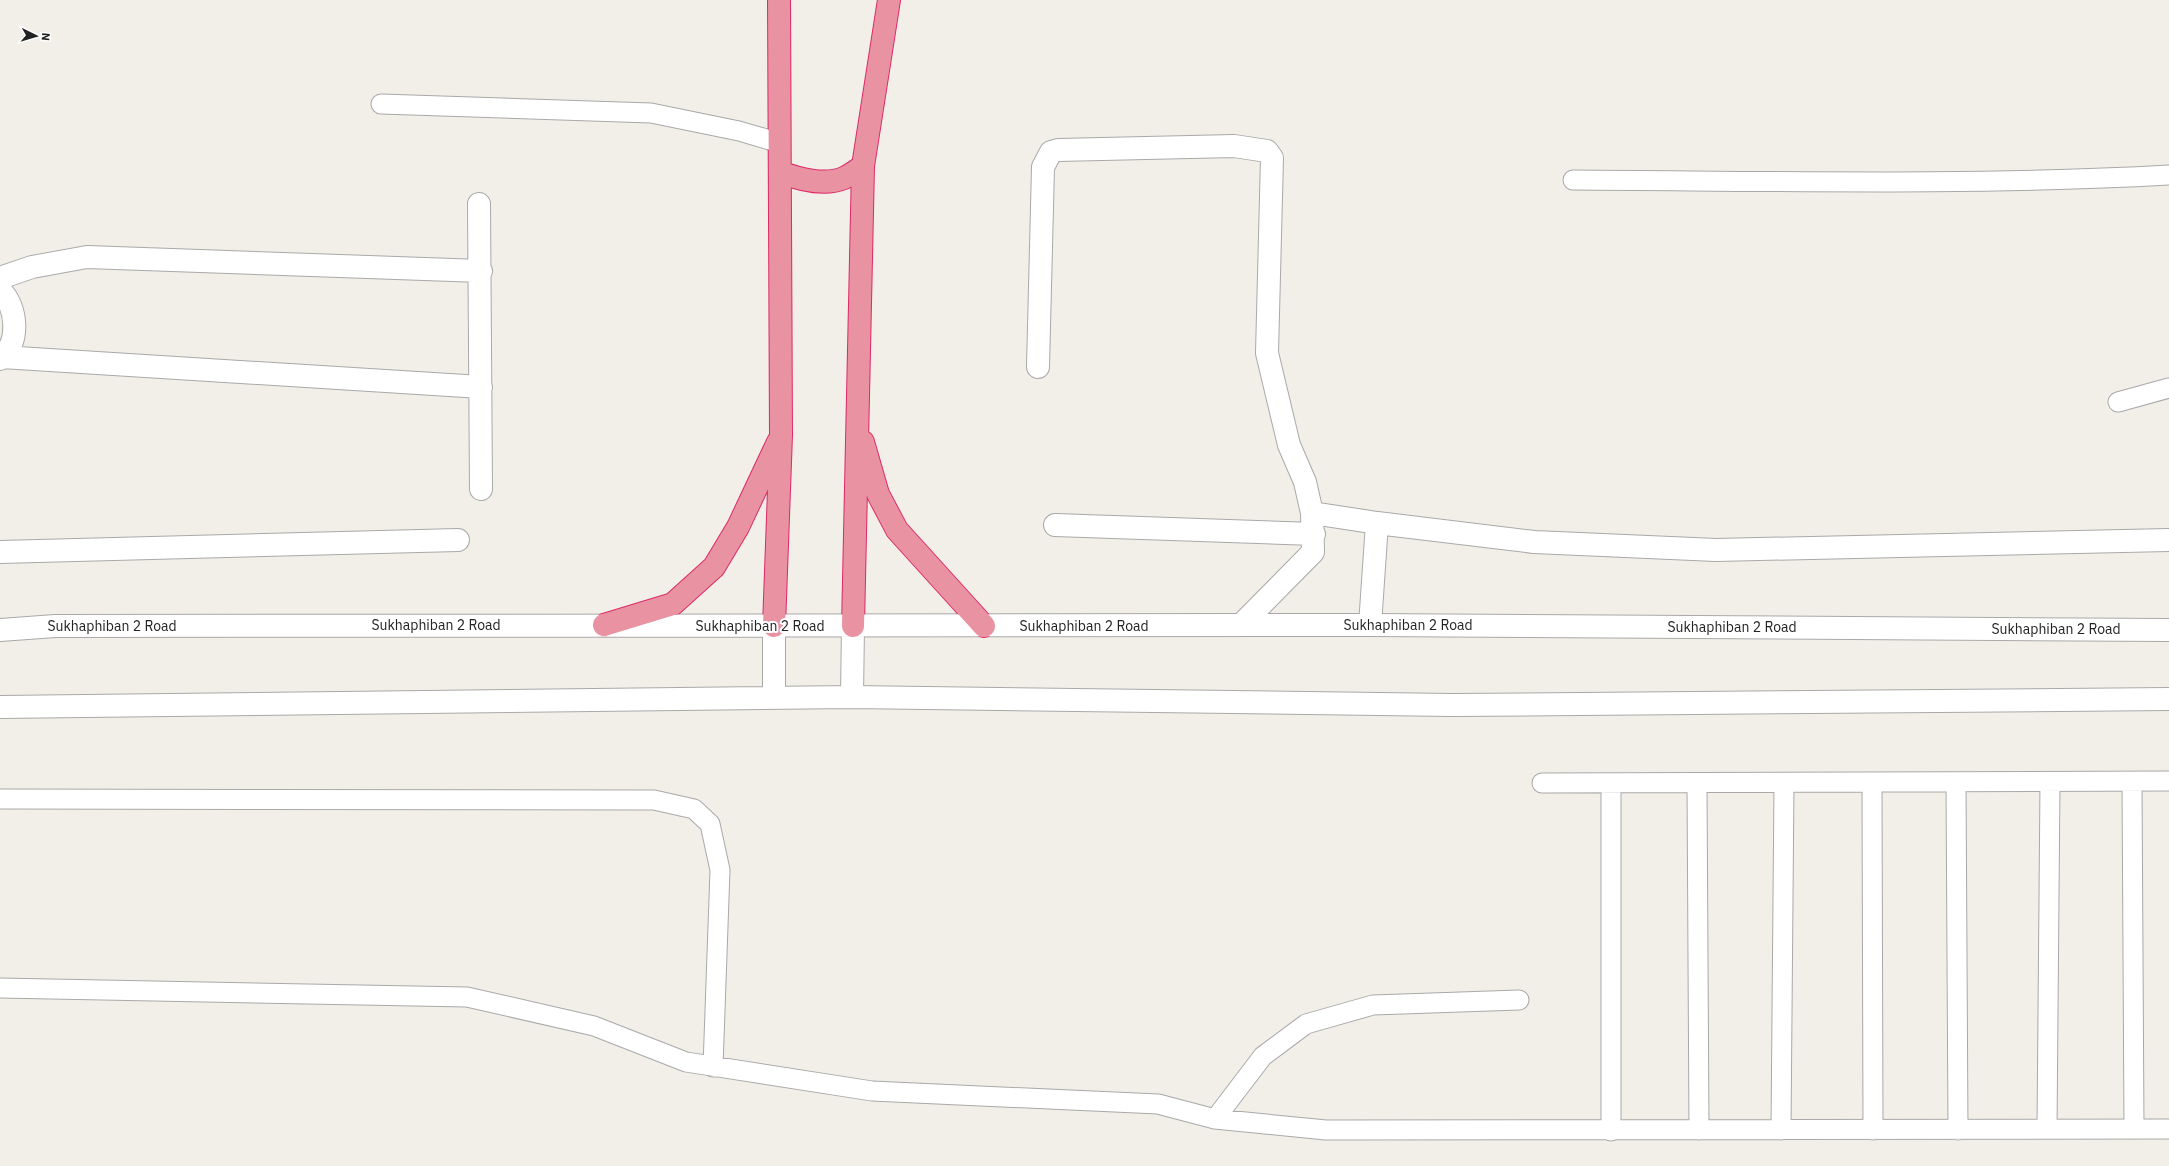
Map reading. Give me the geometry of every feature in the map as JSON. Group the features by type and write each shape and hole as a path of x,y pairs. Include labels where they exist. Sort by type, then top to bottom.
{"highway":[{"path":"774,626 781,436 779,0"},
{"path":"853,626 863,166 889,0"},
{"path":"780,172 799,180 820,181 843,178 863,166"},
{"path":"858,424 878,494 897,530 984,626"},
{"path":"604,625 673,604 714,567 738,527 781,436"}],"street":[{"path":"1038,367 1043,167 1051,152 1058,150 1234,146 1267,151 1272,158 1267,353 1289,445 1305,482 1313,523 1313,552 1241,625"},
{"path":"479,204 481,270 482,489"},
{"path":"0,278 32,267 87,257 481,270"},
{"path":"0,290 6,296 14,316 13,338 1,358 481,387"},
{"path":"1370,625 1377,523"},
{"path":"1055,525 1377,523 1534,542 1716,550 2169,540"},
{"path":"0,552 458,540"},
{"name":"Sukhaphiban 2 Road","path":"0,630 55,626 604,625 1370,625 2169,630"},
{"path":"774,626 774,697"},
{"path":"852,697 853,626"},
{"path":"0,707 774,697 1452,705 2169,699"}],"lane":[{"path":"381,104 651,113 739,130 780,143"},
{"path":"1573,180 1932,183 2060,181 2169,175"},
{"path":"2118,402 2169,388"},
{"path":"1782,1130 1784,782"},
{"path":"1872,782 1873,1130"},
{"path":"1956,782 1958,1130"},
{"path":"2047,1129 2050,782"},
{"path":"2132,782 2134,1129"},
{"path":"1542,783 2169,782"},
{"path":"1611,1131 1612,783"},
{"path":"1697,783 1699,1130"},
{"path":"0,799 654,800 694,809 710,824 720,870 713,1067"},
{"path":"0,988 467,997 594,1026 686,1062 713,1067 872,1091 1158,1104 1216,1119 1326,1130 1611,1131 2169,1128"},
{"path":"1216,1119 1263,1056 1306,1024 1373,1005 1519,1000"}]}
